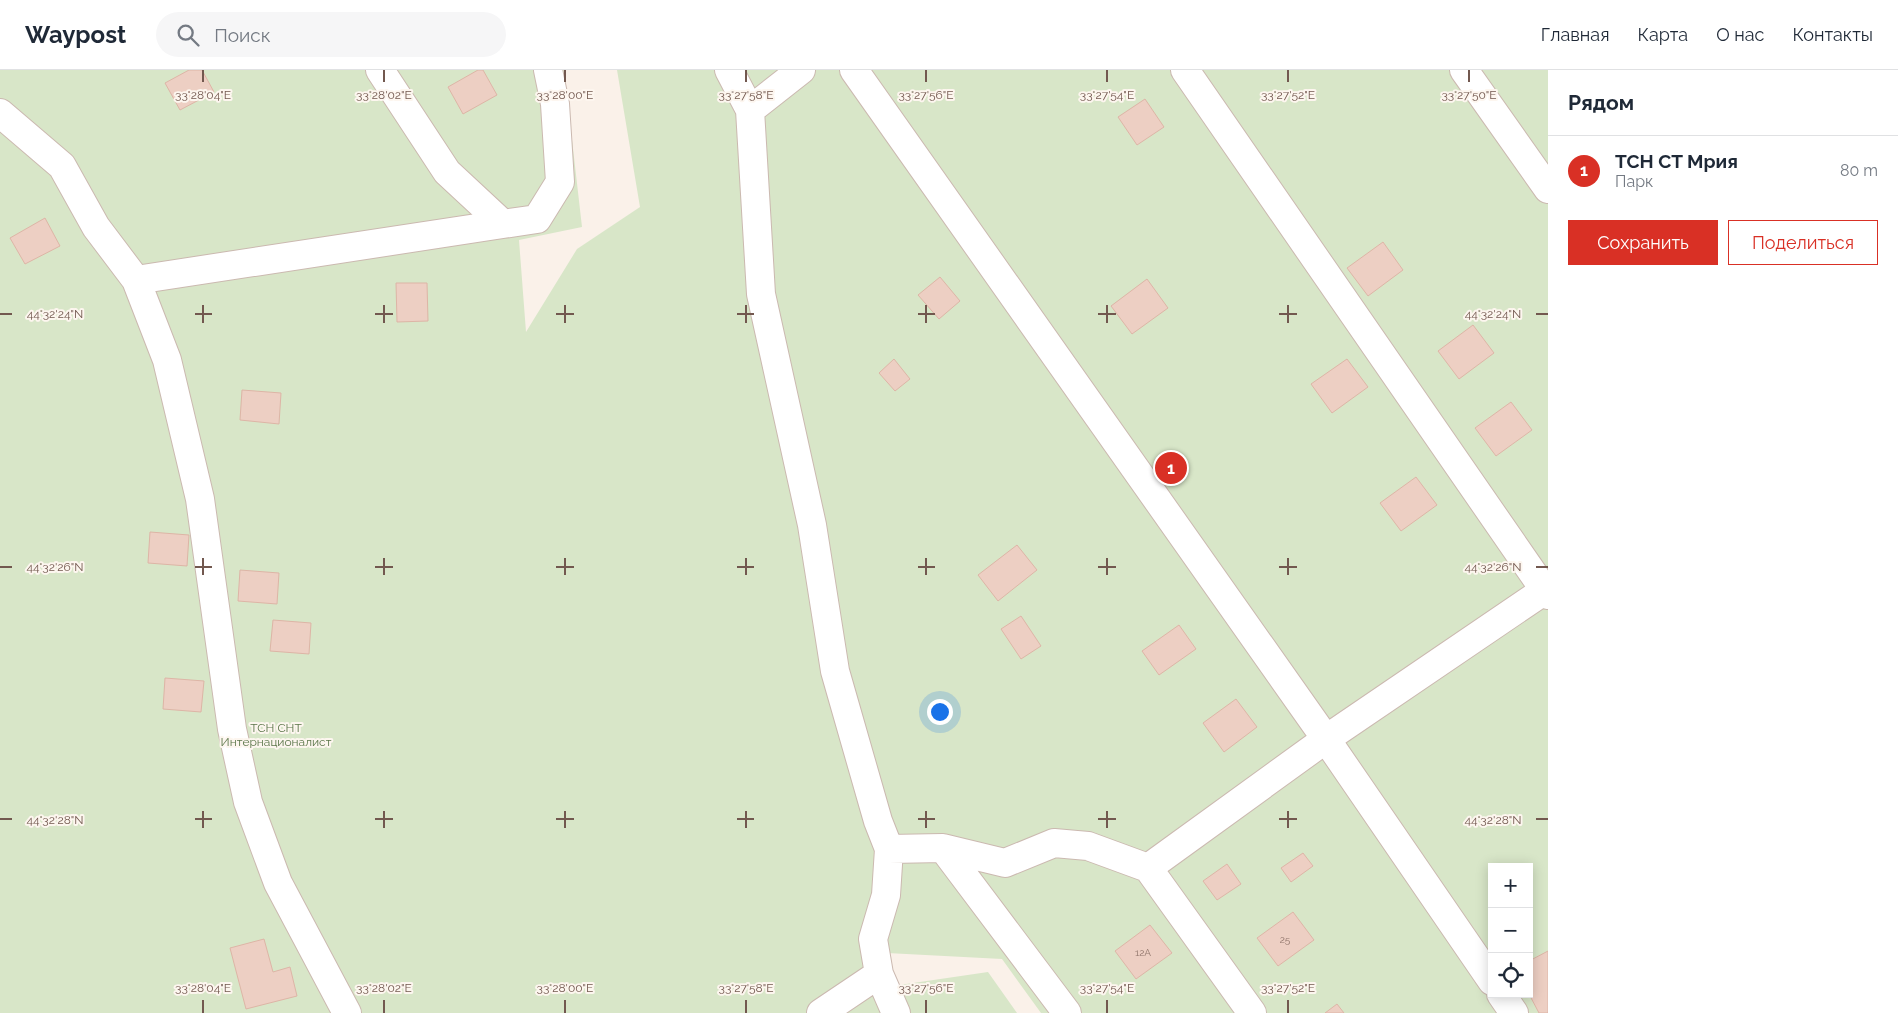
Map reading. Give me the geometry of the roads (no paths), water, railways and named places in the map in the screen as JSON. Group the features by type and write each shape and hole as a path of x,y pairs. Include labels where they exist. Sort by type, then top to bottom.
{"lane":[{"path":"380,70 447,172 503,224"},
{"path":"136,280 537,219 560,182 555,104 548,70"},
{"path":"729,70 750,110 761,294 812,524 836,671 878,821 889,849 886,895 873,939 879,974 896,1013"},
{"path":"750,110 801,70"},
{"path":"854,70 1326,739 1488,975"},
{"path":"1148,868 1326,739 1547,591 1185,70"},
{"path":"1464,70 1548,189"},
{"path":"0,113 62,166 96,227 136,280 167,360 200,499 214,611 232,729 248,802 278,883 347,1013"},
{"path":"889,849 943,848 1005,862 1054,843 1088,846 1148,868 1252,1013"},
{"path":"943,848 1067,1013"},
{"path":"821,1013 879,974"},
{"path":"1504,998 1514,1013"}],"place":[{"name":"ТСН СТ Мрия","path":"1171,468"}],"park label":[{"name":"ТСН СНТ Интернационалист","path":"276,735"}]}
